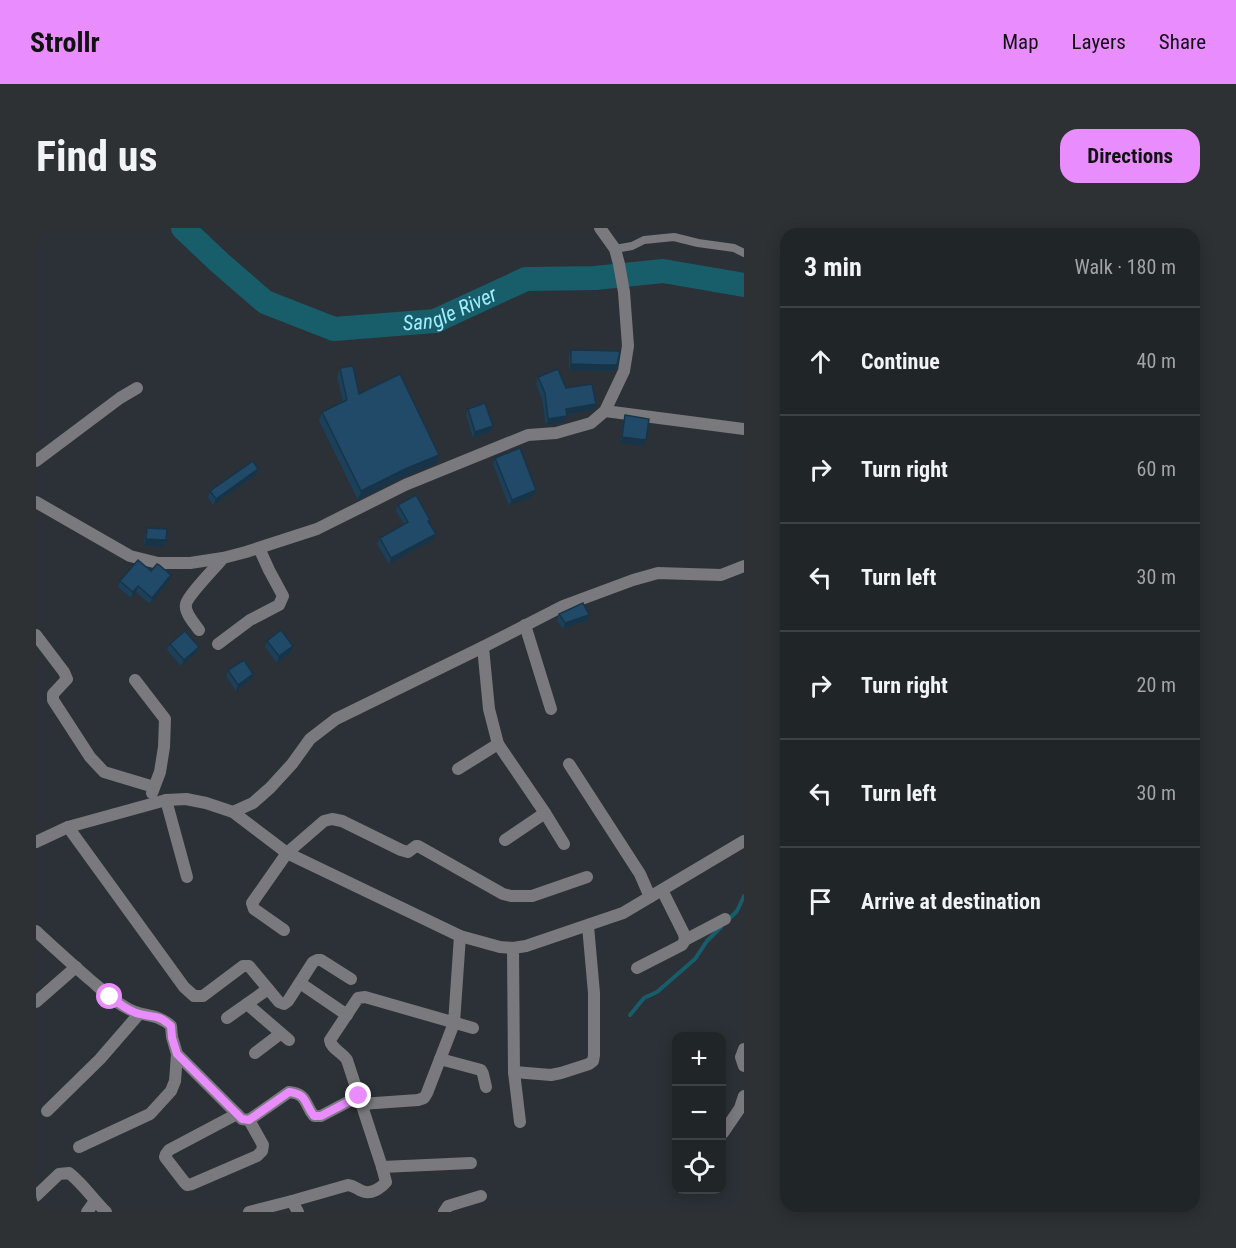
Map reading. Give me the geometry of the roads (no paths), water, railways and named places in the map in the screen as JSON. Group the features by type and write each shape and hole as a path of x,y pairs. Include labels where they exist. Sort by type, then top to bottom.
{"street":[{"path":"36,502 130,556 158,563 190,563 223,558 317,529 405,485 528,435 556,433 591,423 605,411 624,371 628,346 620,264 615,249 600,228"},
{"path":"36,461 106,408 137,388"},
{"path":"605,411 744,429"},
{"path":"218,644 250,620 279,605 283,596 259,548"},
{"path":"199,630 190,617 186,603 223,558"},
{"path":"233,812 253,802 270,788 292,764 310,739 336,719 563,606 658,573 721,575 744,566"},
{"path":"525,625 551,710"},
{"path":"36,635 68,679 53,694 53,700 90,757 104,772 154,787"},
{"path":"483,647 489,709 498,744 564,844"},
{"path":"135,680 165,718 164,747 149,805"},
{"path":"458,769 498,744"},
{"path":"569,764 640,874 650,897"},
{"path":"36,842 68,827 166,800 186,799 206,803 233,812 287,853 460,936 500,947 513,948 526,946 623,913 713,860 742,846"},
{"path":"166,800 187,877"},
{"path":"505,840 545,813"},
{"path":"284,930 254,909 252,903 287,853 324,821 332,819 342,820 401,850 408,852 418,846 503,894 532,896 588,877"},
{"path":"68,827 184,987 194,996 203,996 243,966 249,966 279,1002 284,1004 317,960 321,960 351,979"},
{"path":"663,890 685,940"},
{"path":"637,968 725,919"},
{"path":"514,1072 551,1075 593,1061 594,993 588,926"},
{"path":"36,931 125,1008 139,1014 164,1019 171,1026 177,1054 175,1081 171,1091 150,1114 79,1146"},
{"path":"177,1054 243,1117 263,1145 262,1151 257,1156 187,1185 165,1157 169,1150 243,1117 289,1092 298,1093 304,1097 314,1116 321,1116 360,1100 418,1100 424,1098 454,1023 460,936"},
{"path":"513,948 514,1072 520,1122"},
{"path":"36,1002 76,967"},
{"path":"300,983 347,1015"},
{"path":"227,1018 268,989"},
{"path":"249,1212 295,1206 348,1185 357,1186 362,1191 369,1192 380,1189 386,1182 347,1060 334,1048 330,1040 358,998 365,997 473,1028"},
{"path":"247,1004 285,1037 255,1053"},
{"path":"47,1111 100,1059 139,1014"},
{"path":"744,1049 741,1057 744,1066"},
{"path":"440,1059 481,1070 486,1087"},
{"path":"726,1129 740,1108 744,1096"},
{"path":"382,1167 471,1163"},
{"path":"36,1196 59,1174 69,1173 106,1212"},
{"path":"444,1212 448,1206 481,1196"},
{"path":"87,1212 95,1201"}],"lane":[{"path":"615,249 632,246 644,240 674,237 734,248 744,253"}],"waterway":[{"name":"Sangle River","path":"183,228 265,302 334,329 435,321 526,279 595,278 663,271 744,285"},
{"path":"728,920 737,911 744,896"},
{"path":"630,1015 644,998 657,992 695,959 707,941 721,927"}]}
